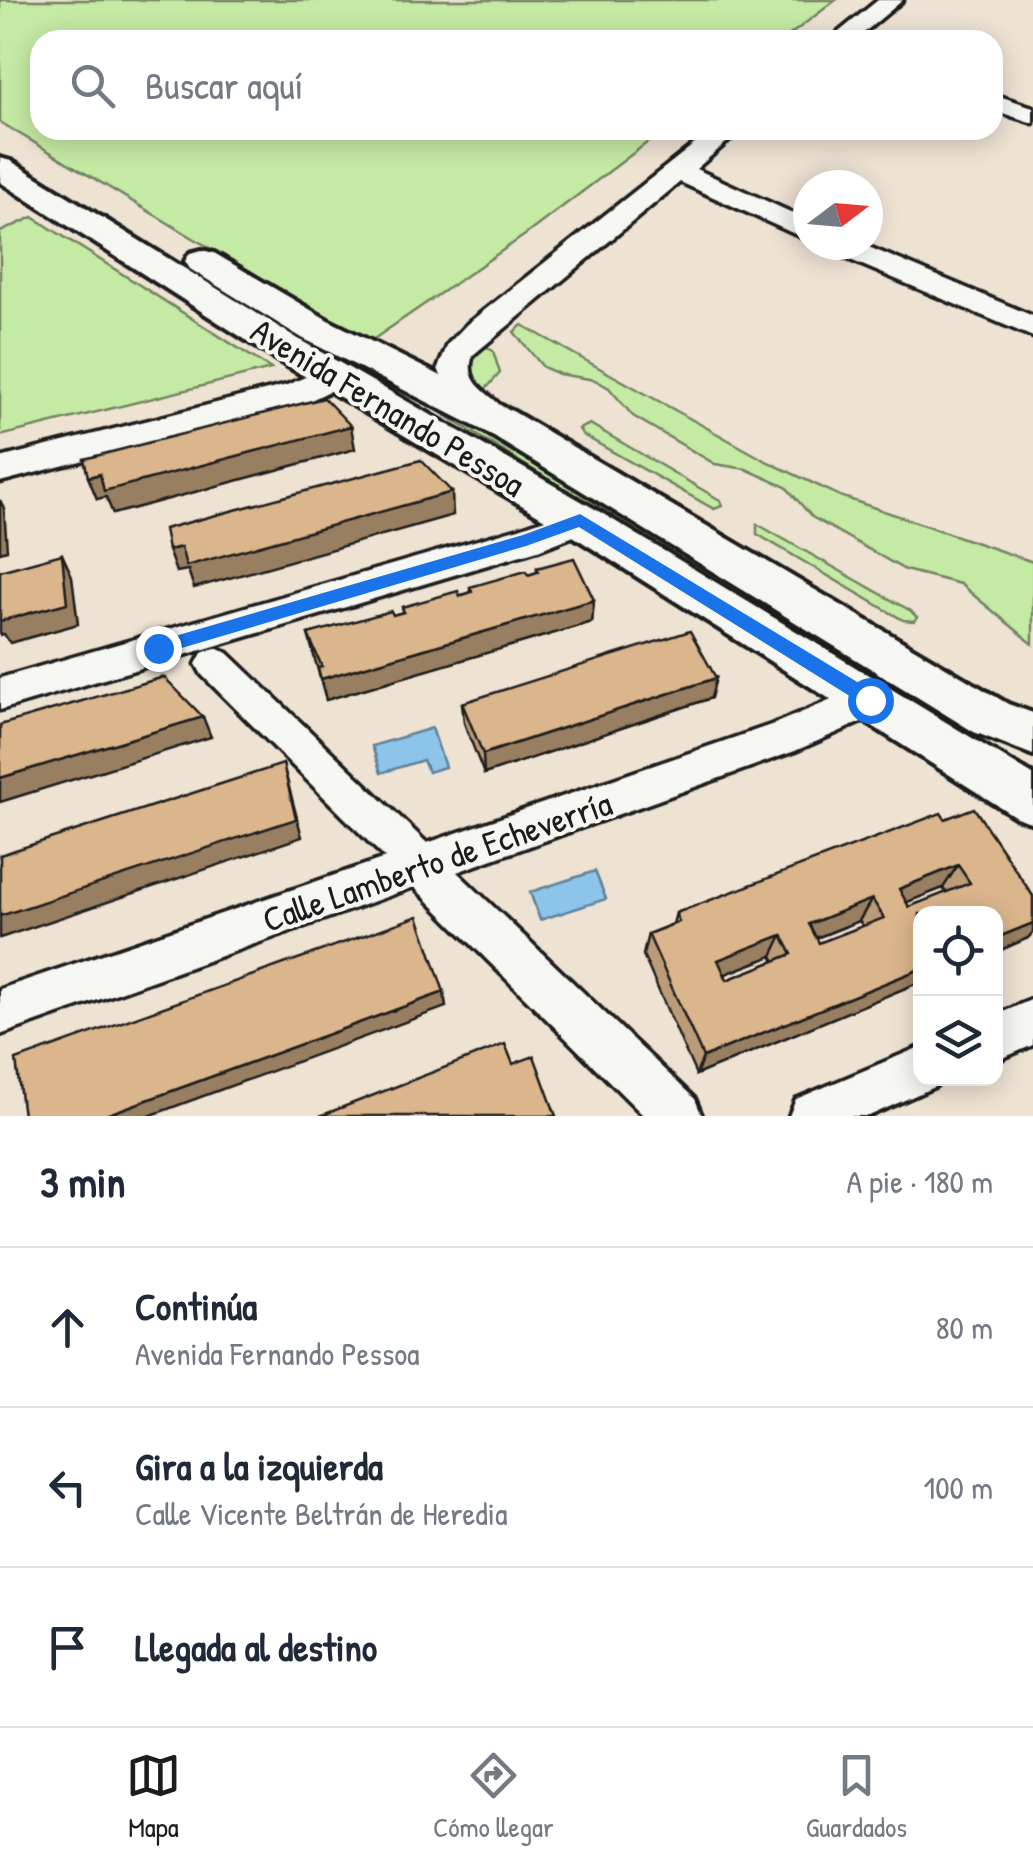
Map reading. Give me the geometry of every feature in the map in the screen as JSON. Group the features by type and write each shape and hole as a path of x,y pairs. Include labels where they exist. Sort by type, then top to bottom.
{"main road":[{"name":"Avenida Fernando Pessoa","path":"0,140 315,329 500,422 991,718 1033,734"},
{"name":"Avenida Fernando Pessoa","path":"0,168 287,349 580,520 1033,801"}],"street":[{"path":"854,30 892,0"},
{"path":"1003,105 1033,116"},
{"path":"500,422 461,390 453,368 459,351 478,331 716,140"},
{"path":"679,171 793,224"},
{"path":"874,260 1033,327"},
{"path":"0,470 296,394 335,375"},
{"path":"0,694 526,540 580,520"},
{"path":"216,664 678,1116"},
{"name":"Calle Lamberto de Echeverría","path":"0,1012 422,868 816,726 870,700"},
{"path":"1003,1035 1033,1022"},
{"path":"813,1116 913,1073"}],"green space":[{"path":"0,0 836,0 796,30 30,30 30,140 651,140 525,235 368,343 0,122"},
{"path":"33,217 271,369 0,436 0,232"},
{"path":"522,325 768,462 840,496 1033,562 1033,644 960,584 905,570 812,517 786,487 746,469 715,464 633,416 609,388 595,380 543,367 514,332"},
{"path":"480,342 493,351 500,373 484,391 470,368"},
{"path":"361,363 433,401 967,725 960,734 430,406 356,368"},
{"path":"590,424 720,500 722,506 714,509 583,435 579,429"},
{"path":"757,524 917,617 914,621 903,620 757,534"}],"water":[{"path":"432,728 445,767 428,772 423,760 381,773 372,746"},
{"path":"595,871 606,899 540,920 530,892"}],"building":[{"path":"324,398 351,426 104,491 100,474 88,477 84,459"},
{"path":"421,460 452,492 186,566 181,547 168,550 164,529"},
{"path":"62,554 67,603 0,621 0,571"},
{"path":"574,558 594,600 321,679 318,668 322,667 308,634 391,611 393,615 404,612 402,607 458,591 460,596 472,592 470,587 526,571 528,575 538,572 537,568"},
{"path":"690,631 716,678 483,754 462,703"},
{"path":"164,677 203,717 0,778 0,725"},
{"path":"283,764 296,819 0,916 0,855"},
{"path":"974,808 1033,896 1033,923 1003,935 1003,906 913,906 913,972 703,1057 648,934 679,922 676,913 941,813 945,819","holes":["958,865 970,883 909,907 899,889","872,899 884,918 819,943 809,924","782,935 792,954 727,980 718,960"]},
{"path":"418,916 444,992 103,1116 23,1116 16,1060"},
{"path":"505,1044 513,1064 534,1056 556,1116 320,1116"}],"route":[{"path":"158,648 526,540 580,520 870,700"}]}
